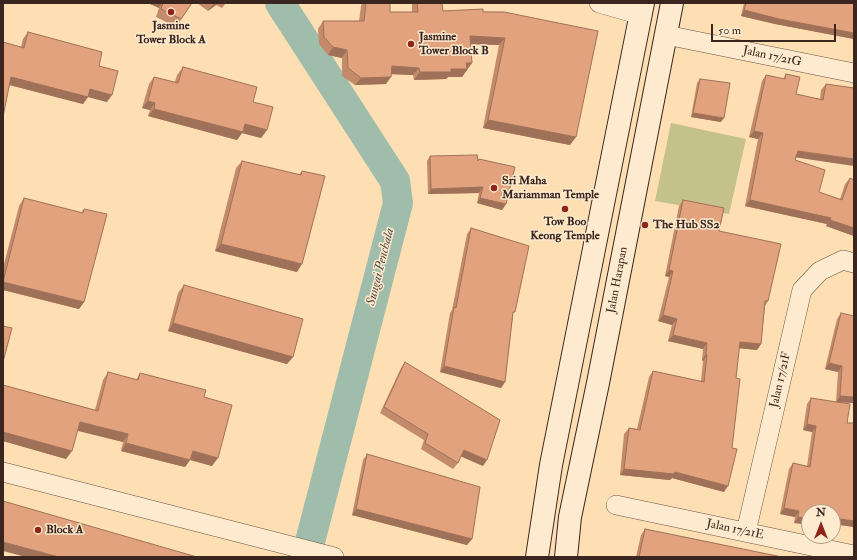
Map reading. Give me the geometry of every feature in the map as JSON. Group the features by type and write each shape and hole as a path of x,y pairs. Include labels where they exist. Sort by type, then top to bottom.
{"main road":[{"name":"Jalan Harapan","path":"566,557 570,517 598,383 672,3"},
{"path":"537,557 551,465 642,9"}],"street":[{"path":"599,3 642,9"},
{"name":"Jalan 17/21G","path":"666,35 854,73"},
{"name":"Jalan 17/21F","path":"746,532 802,290 820,271 843,260 854,263"},
{"path":"3,472 328,555"},
{"name":"Jalan 17/21E","path":"616,504 854,554"}],"shaded area":[{"path":"671,123 746,139 729,214 655,201"}],"building":[{"path":"163,3 192,3 181,19 161,9"},
{"path":"366,3 390,3 390,12 418,12 417,3 442,3 443,11 483,9 483,12 504,12 598,31 576,137 488,120 505,38 470,36 472,63 466,63 467,69 451,69 451,72 420,72 419,68 392,66 391,77 361,78 348,68 347,50 333,47 324,37 323,21 364,21"},
{"path":"746,3 854,3 854,33 779,19 744,10"},
{"path":"28,32 102,52 99,66 118,71 112,95 90,89 88,97 11,77 3,117 3,42 24,48"},
{"path":"183,67 257,87 253,102 273,107 267,130 245,124 243,132 154,109 155,103 148,101 154,77 178,83"},
{"path":"786,74 800,77 796,94 823,100 826,84 854,88 854,159 798,151 795,160 825,170 819,192 842,200 850,178 854,180 854,228 830,220 831,218 750,200 763,133 754,131 766,75 785,79"},
{"path":"700,79 730,83 724,118 693,113"},
{"path":"477,155 478,161 479,159 515,167 506,204 480,198 483,187 431,189 430,156"},
{"path":"242,161 301,175 302,171 325,176 302,264 221,244"},
{"path":"24,198 83,213 84,209 107,214 84,302 3,282"},
{"path":"683,200 724,208 719,231 781,244 768,301 765,301 761,344 740,342 736,378 740,379 732,448 737,449 728,486 675,472 674,474 624,469 629,428 640,430 653,371 704,382 707,343 673,335 677,319 663,315 673,271 669,270"},
{"path":"471,228 529,246 515,312 513,312 505,382 444,366 454,307 456,308"},
{"path":"184,285 303,319 293,357 173,323"},
{"path":"841,313 854,316 854,397 840,396 842,366 829,363"},
{"path":"3,326 12,328 3,362"},
{"path":"405,362 500,420 487,460 464,450 458,463 425,443 428,434 384,407"},
{"path":"108,372 138,380 140,373 206,390 204,397 232,405 218,458 193,451 190,460 126,443 128,434 80,422 72,451 3,432 3,385 98,411"},
{"path":"811,398 850,404 847,423 854,423 854,521 841,519 841,504 801,504 801,518 798,517 799,511 784,508 793,463 810,467 816,426 807,424"},
{"path":"367,454 480,487 472,539 356,509"},
{"name":"Block A","path":"3,501 197,557 59,557 3,542"},
{"path":"645,529 782,557 639,557"}],"waterway":[{"name":"Sungai Penchala","path":"280,3 395,181 398,203 306,557"}],"place":[{"name":"Jasmine Tower Block A","path":"171,12"},
{"name":"Jasmine Tower Block B","path":"411,44"},
{"name":"Sri Maha Mariamman Temple","path":"494,188"},
{"name":"Tow Boo Keong Temple","path":"565,209"},
{"name":"The Hub SS2","path":"645,225"},
{"name":"Block A","path":"38,530"}]}
